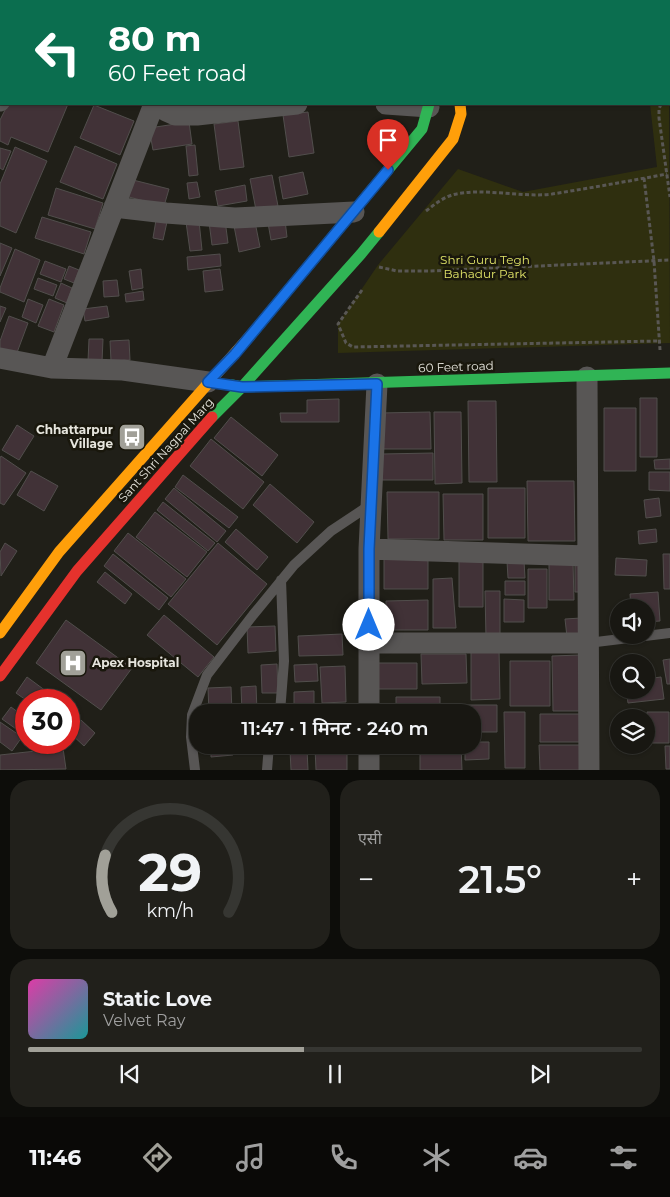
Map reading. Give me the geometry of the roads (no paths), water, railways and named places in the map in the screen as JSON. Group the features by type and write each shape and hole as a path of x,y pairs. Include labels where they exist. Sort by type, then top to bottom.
{"main road":[{"name":"Sant Shri Nagpal Marg","path":"0,676 77,571 201,428 242,387 361,254 453,139 461,114 460,105"},
{"name":"Sant Shri Nagpal Marg","path":"0,634 60,552 208,382 235,354 422,129 429,106"},
{"name":"60 Feet road","path":"208,382 242,387 666,373"}],"street":[{"path":"52,368 154,105"},
{"path":"161,105 166,111 175,115 197,115 288,105"},
{"path":"408,105 429,106"},
{"path":"114,207 235,218 354,212"},
{"path":"0,358 52,368 122,370 208,382"},
{"path":"588,377 589,770"},
{"path":"369,704 369,549 377,384"},
{"path":"369,549 588,556"},
{"path":"370,644 588,644"},
{"path":"369,754 369,770"}],"lane":[{"path":"196,770 191,737 192,714 203,684 213,667 294,565 331,531 371,504"},
{"path":"281,580 284,661 281,704"},
{"path":"588,644 670,633"},
{"path":"267,770 268,754"}],"place":[{"name":"Chhattarpur Village","path":"132,437"},
{"name":"Apex Hospital","path":"73,663"}],"park label":[{"name":"Shri Guru Tegh Bahadur Park","path":"485,267"}]}
